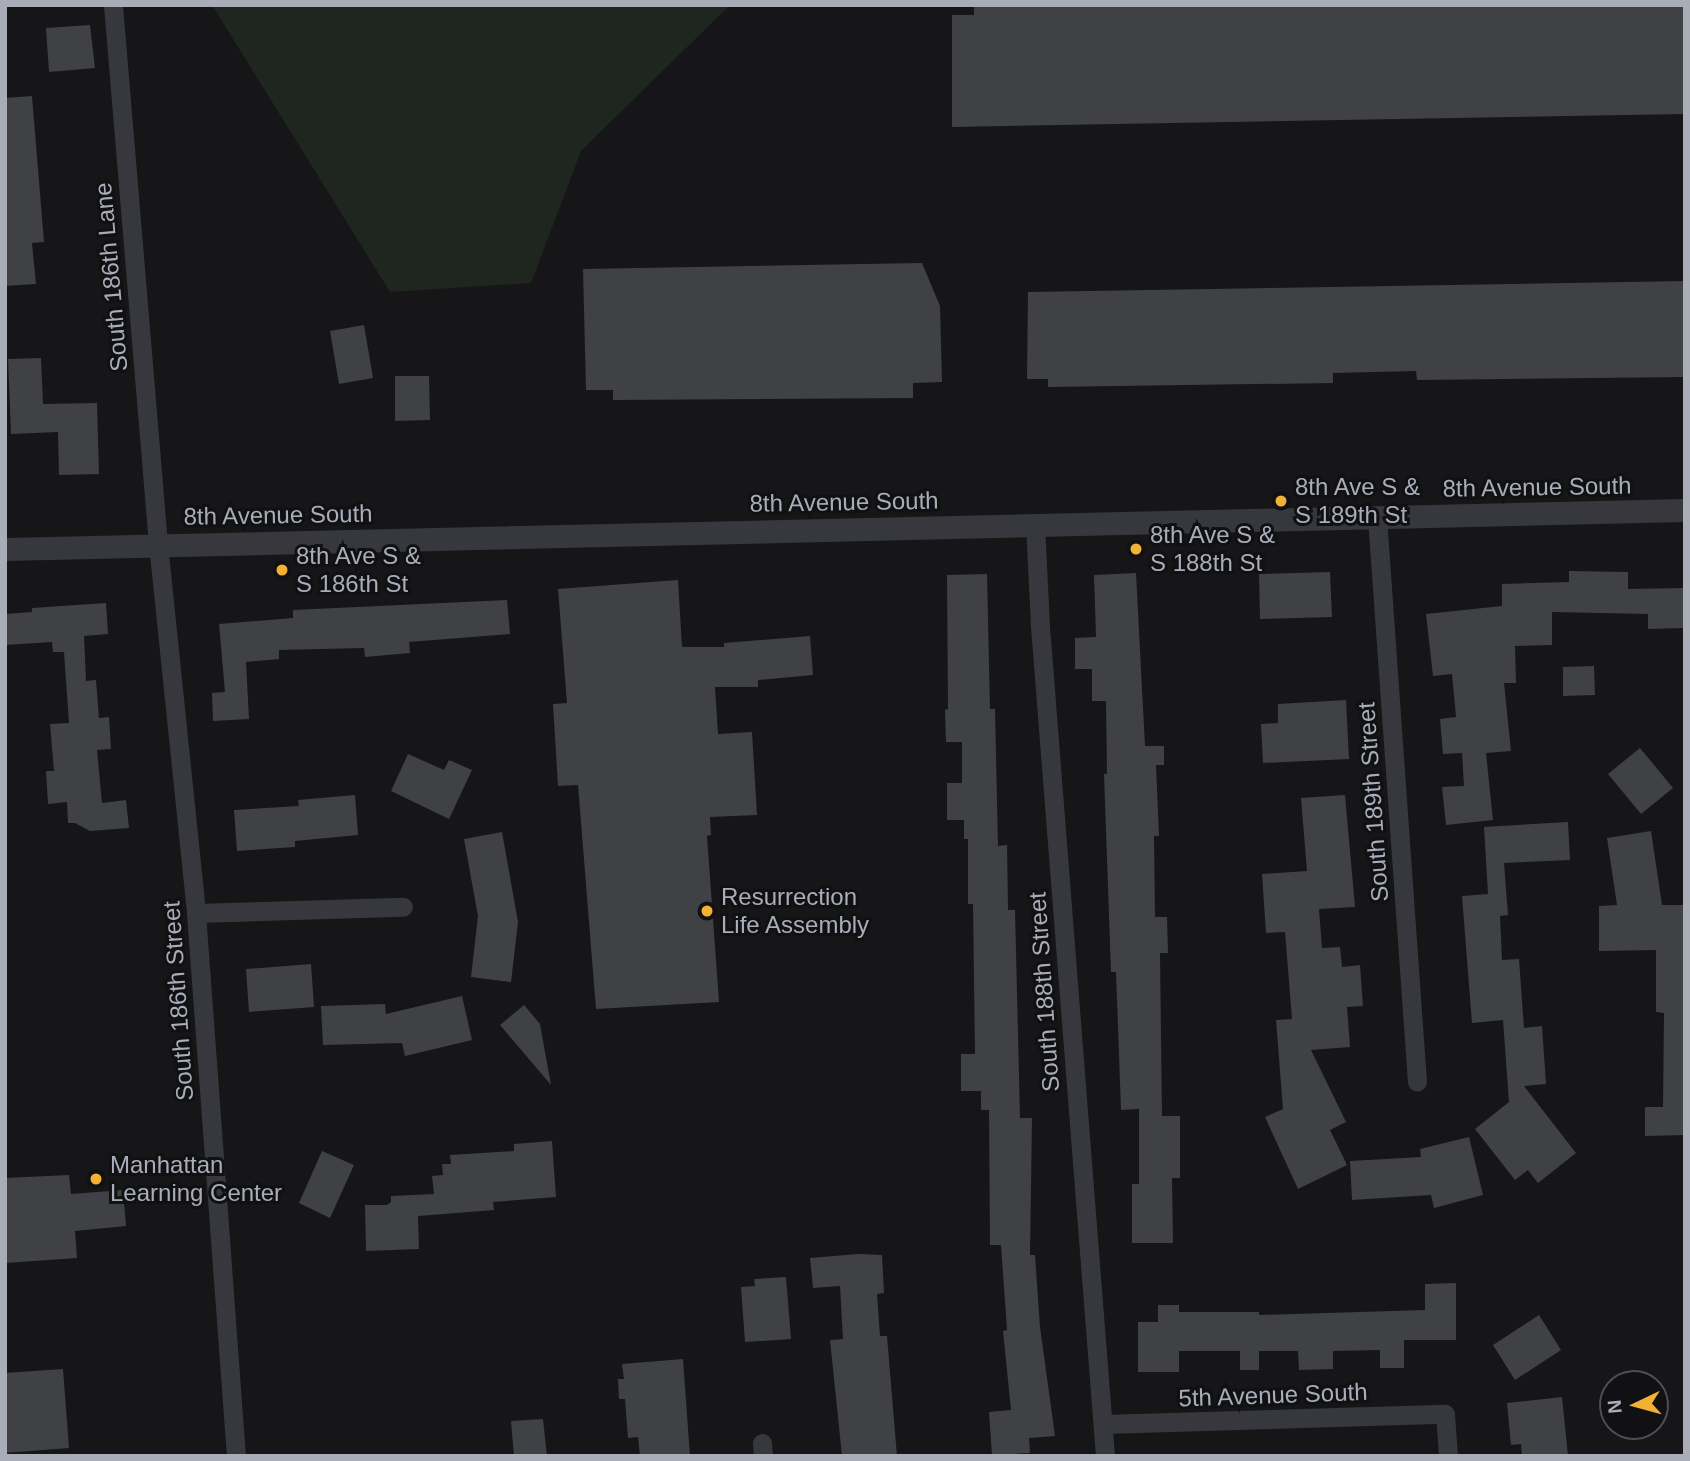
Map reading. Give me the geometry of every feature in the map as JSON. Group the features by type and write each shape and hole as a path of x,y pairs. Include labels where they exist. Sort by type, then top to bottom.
{"street":[{"name":"South 186th Lane","path":"113,5 158,544"},
{"name":"8th Avenue South","path":"5,549 1685,510"},
{"name":"South 189th Street","path":"1377,517 1417,1082"},
{"name":"South 188th Street","path":"1035,524 1040,626 1105,1456"},
{"name":"South 186th Street","path":"158,544 196,913 236,1456"},
{"path":"196,913 403,907"},
{"name":"5th Avenue South","path":"1103,1424 1445,1414 1448,1456"}],"shaded area":[{"path":"212,5 730,5 581,151 531,283 390,292"}],"building":[{"path":"974,5 1685,5 1685,114 952,127 952,15 974,15"},
{"path":"90,25 95,68 49,72 46,28"},
{"path":"32,96 44,242 32,243 36,284 5,286 5,98"},
{"path":"922,263 940,306 942,382 913,383 913,398 613,400 613,390 586,390 583,269"},
{"path":"1685,281 1685,377 1417,380 1416,371 1333,373 1333,383 1048,387 1048,379 1027,379 1028,292"},
{"path":"364,325 373,378 339,384 330,331"},
{"path":"41,358 43,404 97,403 99,474 59,475 58,432 11,434 8,359"},
{"path":"395,376 429,376 430,420 395,421"},
{"path":"1569,571 1628,572 1628,589 1685,588 1685,628 1648,629 1648,614 1552,612 1552,645 1515,646 1516,683 1504,683 1511,751 1486,753 1493,820 1446,825 1442,787 1464,786 1462,753 1443,754 1440,719 1456,717 1452,674 1433,676 1426,614 1502,606 1502,584 1569,582"},
{"path":"1330,572 1332,617 1260,619 1259,574"},
{"path":"1136,573 1145,746 1164,746 1164,765 1156,765 1159,836 1154,836 1155,917 1167,917 1168,953 1160,953 1162,1116 1180,1116 1180,1178 1172,1178 1173,1243 1132,1243 1132,1184 1139,1184 1139,1109 1121,1110 1116,972 1111,972 1104,774 1107,774 1106,701 1092,701 1092,669 1075,669 1075,638 1096,637 1094,575"},
{"path":"987,574 990,709 995,709 998,846 1007,845 1008,910 1015,910 1020,1118 1032,1118 1030,1255 1035,1255 1040,1327 1055,1436 1029,1438 1030,1453 992,1455 989,1412 1011,1410 1003,1331 1007,1330 1001,1245 990,1245 989,1110 981,1110 981,1091 961,1091 961,1054 975,1054 973,904 968,904 968,839 964,839 964,820 947,820 947,783 962,783 962,742 946,742 945,710 948,709 947,575"},
{"path":"678,580 682,647 724,647 724,643 810,636 813,675 758,680 758,687 715,687 718,734 752,732 757,815 710,817 711,835 707,836 719,1002 596,1009 578,785 558,786 553,704 567,703 558,589"},
{"path":"507,600 510,634 409,642 410,653 365,657 364,648 279,650 279,659 246,662 249,719 213,721 212,693 225,692 219,624 293,618 293,610"},
{"path":"106,603 108,634 84,636 86,681 96,680 99,718 109,717 111,749 97,750 102,803 126,800 129,828 90,831 75,823 68,823 67,802 48,804 46,771 54,771 50,724 69,723 64,652 53,652 52,642 5,645 5,614 32,612 32,608"},
{"path":"1594,666 1595,695 1563,696 1563,667"},
{"path":"1346,700 1349,759 1263,763 1261,724 1278,723 1278,704"},
{"path":"1640,748 1673,788 1641,814 1608,774"},
{"path":"408,754 444,770 449,760 472,770 449,819 391,791"},
{"path":"355,795 358,835 295,841 295,847 237,851 234,810 299,806 298,800"},
{"path":"1345,795 1355,907 1319,909 1322,948 1340,947 1342,967 1360,965 1363,1006 1347,1007 1350,1047 1311,1050 1346,1122 1330,1130 1347,1165 1298,1189 1265,1117 1283,1109 1276,1020 1292,1019 1285,932 1266,933 1262,874 1307,871 1301,798"},
{"path":"1568,822 1570,860 1504,863 1508,915 1500,916 1502,960 1519,959 1524,1028 1542,1026 1546,1084 1524,1086 1576,1153 1538,1183 1528,1170 1515,1180 1475,1129 1509,1102 1503,1020 1472,1023 1462,896 1488,894 1484,827"},
{"path":"1651,831 1662,905 1685,905 1685,1135 1645,1136 1645,1107 1663,1107 1664,1013 1656,1012 1656,950 1599,951 1599,906 1617,905 1607,838"},
{"path":"502,832 518,922 511,982 471,977 478,916 464,839"},
{"path":"311,964 314,1007 249,1012 246,969"},
{"path":"462,996 472,1040 405,1056 402,1043 323,1045 321,1006 385,1004 386,1014"},
{"path":"524,1005 540,1024 551,1085 500,1025"},
{"path":"1469,1137 1483,1195 1434,1208 1431,1195 1352,1200 1350,1161 1421,1157 1420,1149"},
{"path":"552,1141 556,1197 493,1202 494,1210 418,1216 419,1249 366,1251 365,1205 387,1205 391,1202 391,1196 434,1194 432,1176 443,1175 442,1164 451,1164 450,1155 514,1151 514,1144"},
{"path":"322,1151 354,1165 330,1218 299,1203"},
{"path":"69,1175 71,1194 123,1190 126,1226 75,1231 77,1258 5,1263 5,1178"},
{"path":"882,1255 884,1293 877,1294 880,1336 887,1336 897,1456 842,1456 830,1340 843,1339 840,1286 813,1288 810,1258"},
{"path":"786,1277 791,1339 745,1342 741,1287 755,1286 754,1279"},
{"path":"1456,1283 1456,1340 1404,1340 1404,1368 1380,1368 1380,1350 1333,1351 1333,1369 1299,1370 1298,1351 1259,1351 1259,1370 1240,1370 1240,1351 1179,1351 1179,1372 1138,1372 1138,1322 1158,1322 1158,1305 1179,1305 1179,1312 1259,1312 1259,1315 1425,1310 1425,1284"},
{"path":"1539,1315 1561,1350 1515,1380 1493,1345"},
{"path":"683,1359 690,1456 640,1456 638,1437 628,1438 625,1399 619,1399 618,1379 624,1379 622,1364"},
{"path":"63,1369 69,1448 5,1453 5,1373"},
{"path":"1562,1397 1568,1456 1522,1456 1521,1444 1511,1445 1507,1403"},
{"path":"543,1419 547,1456 514,1456 511,1421"}],"place":[{"name":"8th Ave S & S 189th St","path":"1281,501"},
{"name":"8th Ave S & S 188th St","path":"1136,549"},
{"name":"8th Ave S & S 186th St","path":"282,570"},
{"name":"Resurrection Life Assembly","path":"707,911"},
{"name":"Manhattan Learning Center","path":"96,1179"}]}
